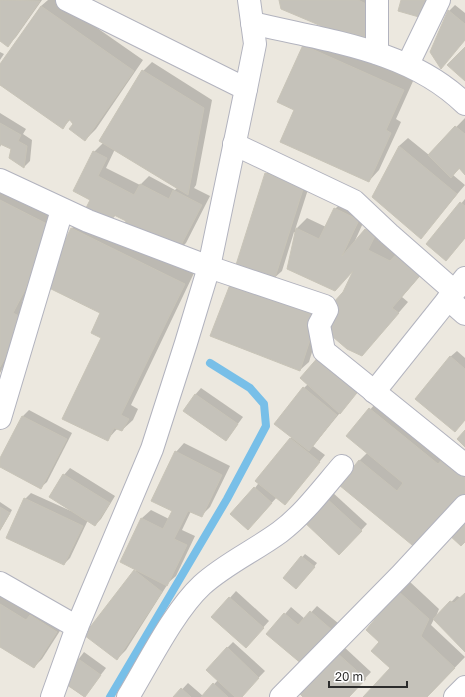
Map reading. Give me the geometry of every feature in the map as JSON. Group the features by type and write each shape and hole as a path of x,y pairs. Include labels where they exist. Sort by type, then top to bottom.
{"street":[{"path":"67,0 246,88"},
{"path":"52,697 76,627 152,449 209,267 255,44 249,0"},
{"path":"377,0 377,53"},
{"path":"408,64 439,0"},
{"path":"252,23 377,53 408,64 442,84 465,104"},
{"path":"234,144 354,201 389,234 456,289 465,314"},
{"path":"0,180 62,210 209,267 325,306 327,310 319,325 324,351 465,465"},
{"path":"0,418 62,210"},
{"path":"374,392 456,289"},
{"path":"128,697 188,600 201,586 220,570 282,531 342,466"},
{"path":"281,697 401,575 465,506"},
{"path":"0,583 76,627"},
{"path":"455,697 465,687"}],"building":[{"path":"0,0 40,1 8,47 0,41"},
{"path":"279,0 358,0 368,5 364,44 281,9"},
{"path":"401,0 431,0 426,19 398,11"},
{"path":"41,6 134,71 85,141 69,129 73,124 69,119 63,129 0,85 0,64"},
{"path":"448,10 465,24 465,40 441,69 430,52"},
{"path":"303,45 404,90 386,130 391,133 369,182 280,142 294,110 277,102"},
{"path":"465,47 465,81 447,65"},
{"path":"142,70 204,108 188,195 99,141"},
{"path":"0,123 21,135 18,141 27,146 24,168 9,158 11,149 0,144"},
{"path":"455,126 465,134 465,175 459,168 451,178 428,155"},
{"path":"399,146 457,194 421,239 372,197"},
{"path":"93,151 107,158 98,176 134,195 140,184 169,199 173,190 202,205 177,253 124,226 126,221 114,215 111,221 86,208 90,200 73,191"},
{"path":"265,173 304,186 274,281 235,268"},
{"path":"0,200 47,224 26,288 13,313 27,320 0,367"},
{"path":"460,202 465,206 465,238 446,261 426,244"},
{"path":"334,208 359,220 342,256 365,229 376,234 368,250 390,261 400,250 423,272 392,308 399,313 362,356 347,349 326,331 333,303 343,292 353,271 335,291 287,269 296,228 319,239"},
{"path":"71,228 185,284 121,415 129,419 122,431 114,428 108,441 62,419 101,338 91,333 100,313 43,285"},
{"path":"231,282 318,315 300,371 210,336"},
{"path":"320,355 360,389 340,414 300,378"},
{"path":"450,356 465,369 465,420 455,432 415,399"},
{"path":"303,387 337,415 309,451 274,424"},
{"path":"195,394 238,424 226,441 183,411"},
{"path":"369,408 438,464 443,458 465,476 465,502 417,549 339,485 359,460 397,491 403,483 346,436"},
{"path":"22,416 67,439 41,489 0,467 0,458"},
{"path":"465,430 465,447 457,439"},
{"path":"290,438 320,462 285,505 255,481"},
{"path":"175,451 222,475 202,517 188,511 174,539 187,545 167,586 120,562 141,518 163,529 172,511 151,501"},
{"path":"63,474 110,503 95,526 49,497"},
{"path":"254,487 272,503 248,530 230,514"},
{"path":"325,497 362,531 339,555 303,521"},
{"path":"24,498 83,526 64,565 6,538"},
{"path":"0,507 10,513 0,530"},
{"path":"465,516 465,542 461,546 448,534"},
{"path":"301,556 315,567 296,589 283,578"},
{"path":"134,570 162,592 117,660 84,635"},
{"path":"398,591 429,619 421,636 455,668 427,697 363,697 390,668 371,651 379,642 366,630"},
{"path":"465,593 465,652 433,619 450,601 454,603"},
{"path":"229,597 264,628 246,648 211,617"},
{"path":"0,604 26,620 30,615 57,632 34,668 0,647"},
{"path":"310,611 332,630 303,665 266,634 284,613 298,625"},
{"path":"227,647 259,678 242,697 235,697 206,670"},
{"path":"336,652 366,679 349,697 303,697 299,693"},
{"path":"77,658 101,675 85,697 61,681"},
{"path":"213,683 228,697 201,697"},
{"path":"181,688 191,697 173,697"}],"waterway":[{"path":"110,697 227,499 266,426 264,404 250,388 210,363"}]}
